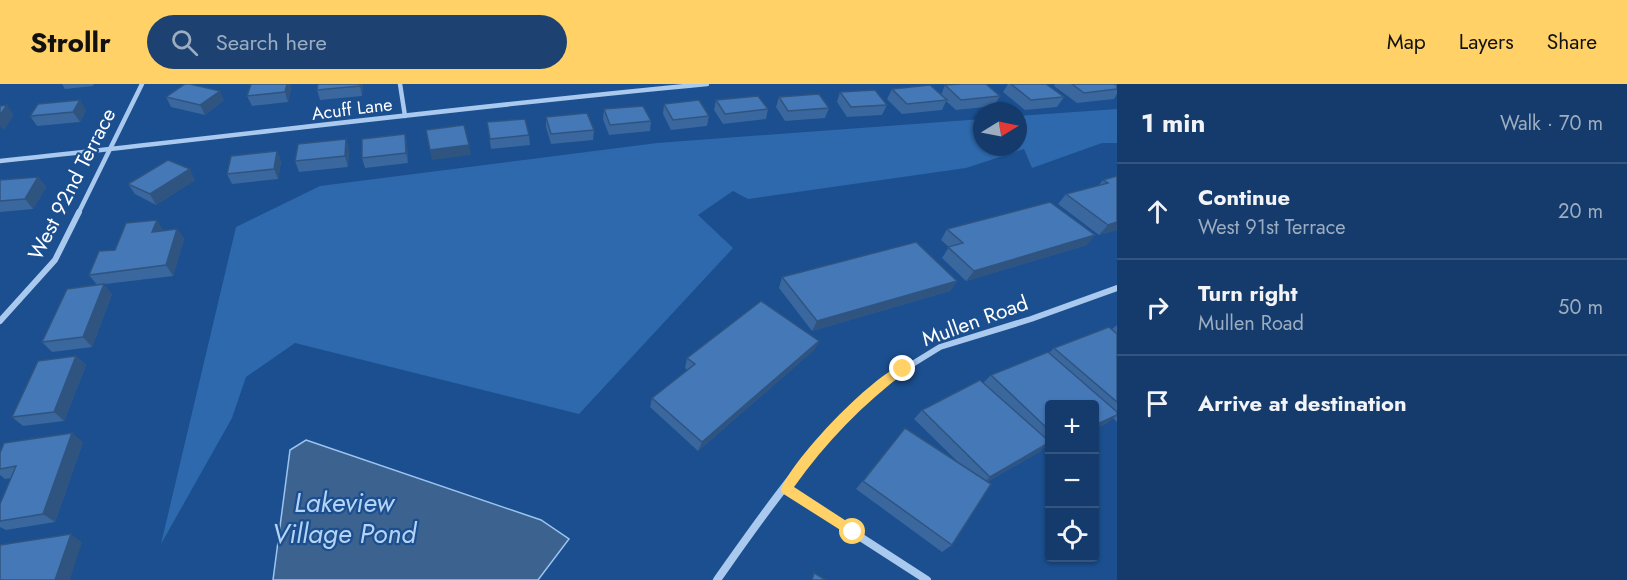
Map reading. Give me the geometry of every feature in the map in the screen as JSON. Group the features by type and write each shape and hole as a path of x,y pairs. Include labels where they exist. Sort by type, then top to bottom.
{"street":[{"name":"West 92nd Terrace","path":"0,321 55,260 142,84"},
{"path":"400,84 405,116"},
{"name":"Acuff Lane","path":"0,161 652,86 707,84"},
{"name":"Mullen Road","path":"717,580 761,518 806,461 867,395 903,369 940,347 1030,319 1117,288"},
{"path":"786,489 927,580"}],"shaded area":[{"path":"1117,109 1117,143 1102,143 1032,168 1027,156 1027,115"},
{"path":"973,120 973,156 1003,156 966,168 748,199 733,191 698,215 733,248 579,414 295,343 246,377 232,418 161,544 236,227 320,186 657,143"}],"water":[{"name":"Lakeview Village Pond","path":"306,440 541,520 569,539 538,580 273,580 290,450"}],"building":[{"path":"185,84 220,91 200,105 166,97"},
{"path":"251,84 287,84 285,92 247,96"},
{"path":"318,84 360,84 360,86 317,90"},
{"path":"986,84 1000,96 961,100 945,85"},
{"path":"1011,84 1046,84 1064,97 1031,100"},
{"path":"1072,84 1114,84 1117,89 1084,93"},
{"path":"930,85 947,100 907,104 892,89"},
{"path":"875,90 887,105 851,107 840,92"},
{"path":"819,94 829,108 788,111 779,97"},
{"path":"758,96 768,109 725,114 716,100"},
{"path":"80,100 73,112 30,116 38,104"},
{"path":"699,100 709,116 673,120 664,104"},
{"path":"7,105 0,115 0,106"},
{"path":"643,106 651,121 610,125 604,109"},
{"path":"587,113 594,130 551,134 546,117"},
{"path":"525,119 529,135 490,139 487,122"},
{"path":"464,125 469,145 430,150 426,130"},
{"path":"405,134 406,153 362,158 362,139"},
{"path":"346,139 345,156 295,161 298,144"},
{"path":"277,151 274,169 227,174 231,156"},
{"path":"168,160 190,169 150,194 128,184"},
{"path":"1117,176 1117,222 1108,225 1066,194 1108,183 1103,180"},
{"path":"38,177 25,199 0,201 0,180"},
{"path":"1050,202 1095,235 974,271 948,247 963,243 947,229"},
{"path":"157,220 152,232 177,229 166,265 89,275 99,251 115,250 126,223"},
{"path":"916,242 957,281 817,321 782,277"},
{"path":"104,284 83,337 42,342 67,289"},
{"path":"761,301 819,341 702,442 652,398 695,364 687,358"},
{"path":"1109,327 1117,334 1117,402 1054,348"},
{"path":"1048,352 1117,412 1117,415 1099,423 1099,400 1045,400 1045,426 991,375"},
{"path":"76,356 54,412 12,417 38,361"},
{"path":"980,380 1045,438 1045,445 990,477 922,410"},
{"path":"905,428 991,484 952,545 863,481"},
{"path":"72,433 43,514 0,521 0,504 16,466 0,469 0,453 4,443"},
{"path":"71,534 55,580 0,580 0,545"},
{"path":"814,573 826,580 812,580"}],"route":[{"path":"853,532 786,489 806,461 867,395 903,369"}]}
